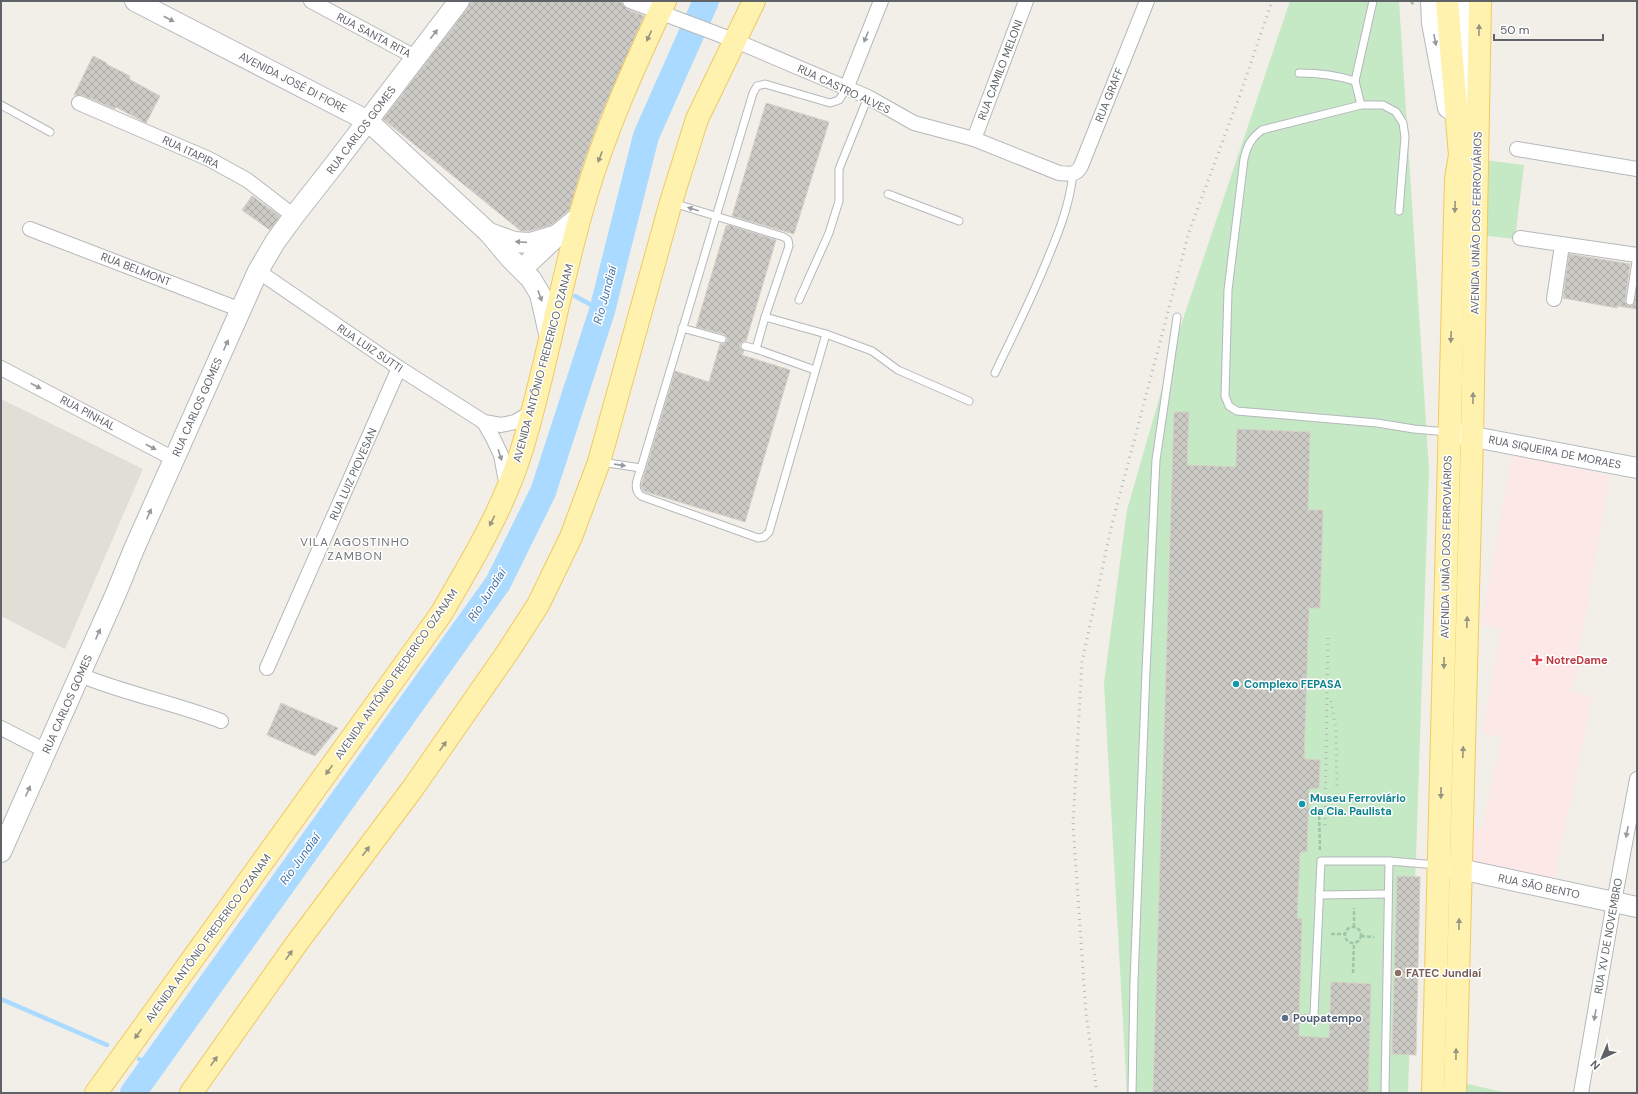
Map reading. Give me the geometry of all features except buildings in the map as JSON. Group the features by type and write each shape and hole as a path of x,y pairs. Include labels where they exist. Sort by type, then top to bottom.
{"main road":[{"name":"AVENIDA JOSÉ DI FIORE","path":"135,1 368,121 489,233 531,279 540,294 550,338"},
{"name":"RUA CARLOS GOMES","path":"1,852 9,812 46,751 258,271 275,242 294,216 459,1"},
{"path":"191,1093 297,943 413,788 509,650 538,605 571,537 599,462 671,202 697,120 729,38 754,1"},
{"path":"1431,1 1432,23 1451,126 1456,179"},
{"name":"AVENIDA UNIÃO DOS FERROVIÁRIOS","path":"1447,1 1460,155 1456,179 1448,432 1450,867 1455,1093"},
{"path":"1462,1 1468,90 1478,118"},
{"name":"AVENIDA UNIÃO DOS FERROVIÁRIOS","path":"1434,1093 1450,867 1472,437 1480,1"},
{"name":"AVENIDA ANTÔNIO FREDERICO OZANAM","path":"96,1093 441,614 476,554 507,490 522,449 580,216 592,176 632,72 666,10"},
{"path":"522,269 557,235 580,216"},
{"path":"489,233 514,242 530,243 557,235"},
{"name":"RUA SIQUEIRA DE MORAES","path":"1448,432 1637,468"},
{"name":"RUA SÃO BENTO","path":"1450,867 1637,907"}],"street":[{"name":"RUA SANTA RITA","path":"311,1 415,57"},
{"name":"RUA CASTRO ALVES","path":"630,1 666,10 868,98 914,123 974,139 1066,174"},
{"path":"846,88 881,1"},
{"name":"RUA CAMILO MELONI","path":"974,139 1026,1"},
{"name":"RUA GRAFF","path":"1066,174 1078,171 1081,166 1147,1"},
{"name":"RUA ITAPIRA","path":"79,103 208,159 247,180 294,216"},
{"path":"1517,150 1637,169"},
{"name":"RUA BELMONT","path":"30,229 242,310"},
{"path":"1520,238 1637,255"},
{"path":"1554,299 1562,245"},
{"name":"RUA LUIZ SUTTI","path":"258,271 399,368 484,422 501,425 515,422 532,412"},
{"name":"RUA PINHAL","path":"1,368 174,459"},
{"name":"RUA LUIZ PIOVESAN","path":"267,668 399,368"},
{"name":"RUA LUIZ SUTTI","path":"484,422 501,455 507,490"},
{"path":"80,674 107,686 192,710 221,721"},
{"path":"1,728 46,751"},
{"name":"RUA XV DE NOVEMBRO","path":"1581,1093 1637,780"}],"lane":[{"path":"1361,105 1355,80 1359,56 1374,1"},
{"path":"1299,74 1320,73 1355,80"},
{"path":"826,334 769,532 764,537 758,538 641,496 636,492 635,486 753,93 758,86 765,84 830,103 839,100 846,88"},
{"path":"799,300 829,232 839,201 839,169 868,98"},
{"path":"1,105 50,132"},
{"path":"1399,211 1405,137 1403,123 1396,112 1383,105 1361,105 1262,130 1253,136 1247,146 1243,166 1228,290 1225,396 1229,406 1237,411 1377,423 1414,429 1448,432"},
{"path":"995,373 1027,309 1066,211 1066,174"},
{"path":"888,194 959,221"},
{"path":"671,202 784,237 788,240 789,246 756,349"},
{"path":"1630,301 1637,255"},
{"path":"765,317 826,334 872,351 898,370 969,401"},
{"path":"1132,1093 1134,974 1146,663 1156,460 1177,317"},
{"path":"682,328 722,339"},
{"path":"745,346 815,370"},
{"path":"599,462 641,468"},
{"path":"1299,1019 1312,1018 1314,1015 1321,861 1389,862 1450,867"},
{"path":"1385,1093 1389,862"},
{"path":"1319,894 1388,894"}],"path":[{"path":"1308,810 1319,809 1321,861"},
{"path":"1354,908 1354,927"},
{"path":"1345,934 1348,929 1354,927"},
{"path":"1345,934 1348,941 1354,943 1359,941 1361,936 1358,929 1354,927"},
{"path":"1331,934 1345,934"},
{"path":"1361,936 1374,937"},
{"path":"1353,973 1354,943"}],"shaded area":[{"path":"1,399 143,469 65,649 1,616"},
{"name":"NotreDame","path":"1512,454 1610,476 1572,692 1593,696 1554,878 1468,862 1469,826 1482,829 1502,737 1482,733 1501,629 1481,625"}],"green space":[{"name":"Complexo FEPASA","path":"1290,1 1399,1 1429,470 1408,1093 1127,1093 1104,683 1127,510 1176,340"},
{"path":"1484,160 1524,165 1515,239 1480,235"},
{"path":"1464,1083 1506,1093 1464,1093"}],"waterway":[{"name":"Rio Jundiaí","path":"133,1093 498,583 543,492 602,311 646,136 706,1"},
{"path":"575,296 602,311"},
{"path":"1,999 107,1045"},
{"path":"139,1059 153,1065"}],"railway":[{"path":"1097,1093 1086,1013 1073,825 1082,662 1111,528 1189,232 1241,92 1272,1"},
{"path":"1325,825 1328,634"},
{"path":"1331,701 1336,729 1337,790"}],"place":[{"name":"NotreDame","path":"1537,660"},
{"name":"Complexo FEPASA","path":"1236,684"},
{"name":"Museu Ferroviário da Cia. Paulista","path":"1302,804"},
{"name":"FATEC Jundiaí","path":"1398,973"},
{"name":"Poupatempo","path":"1285,1018"}],"district":[{"name":"VILA AGOSTINHO ZAMBON","path":"355,549"}]}
